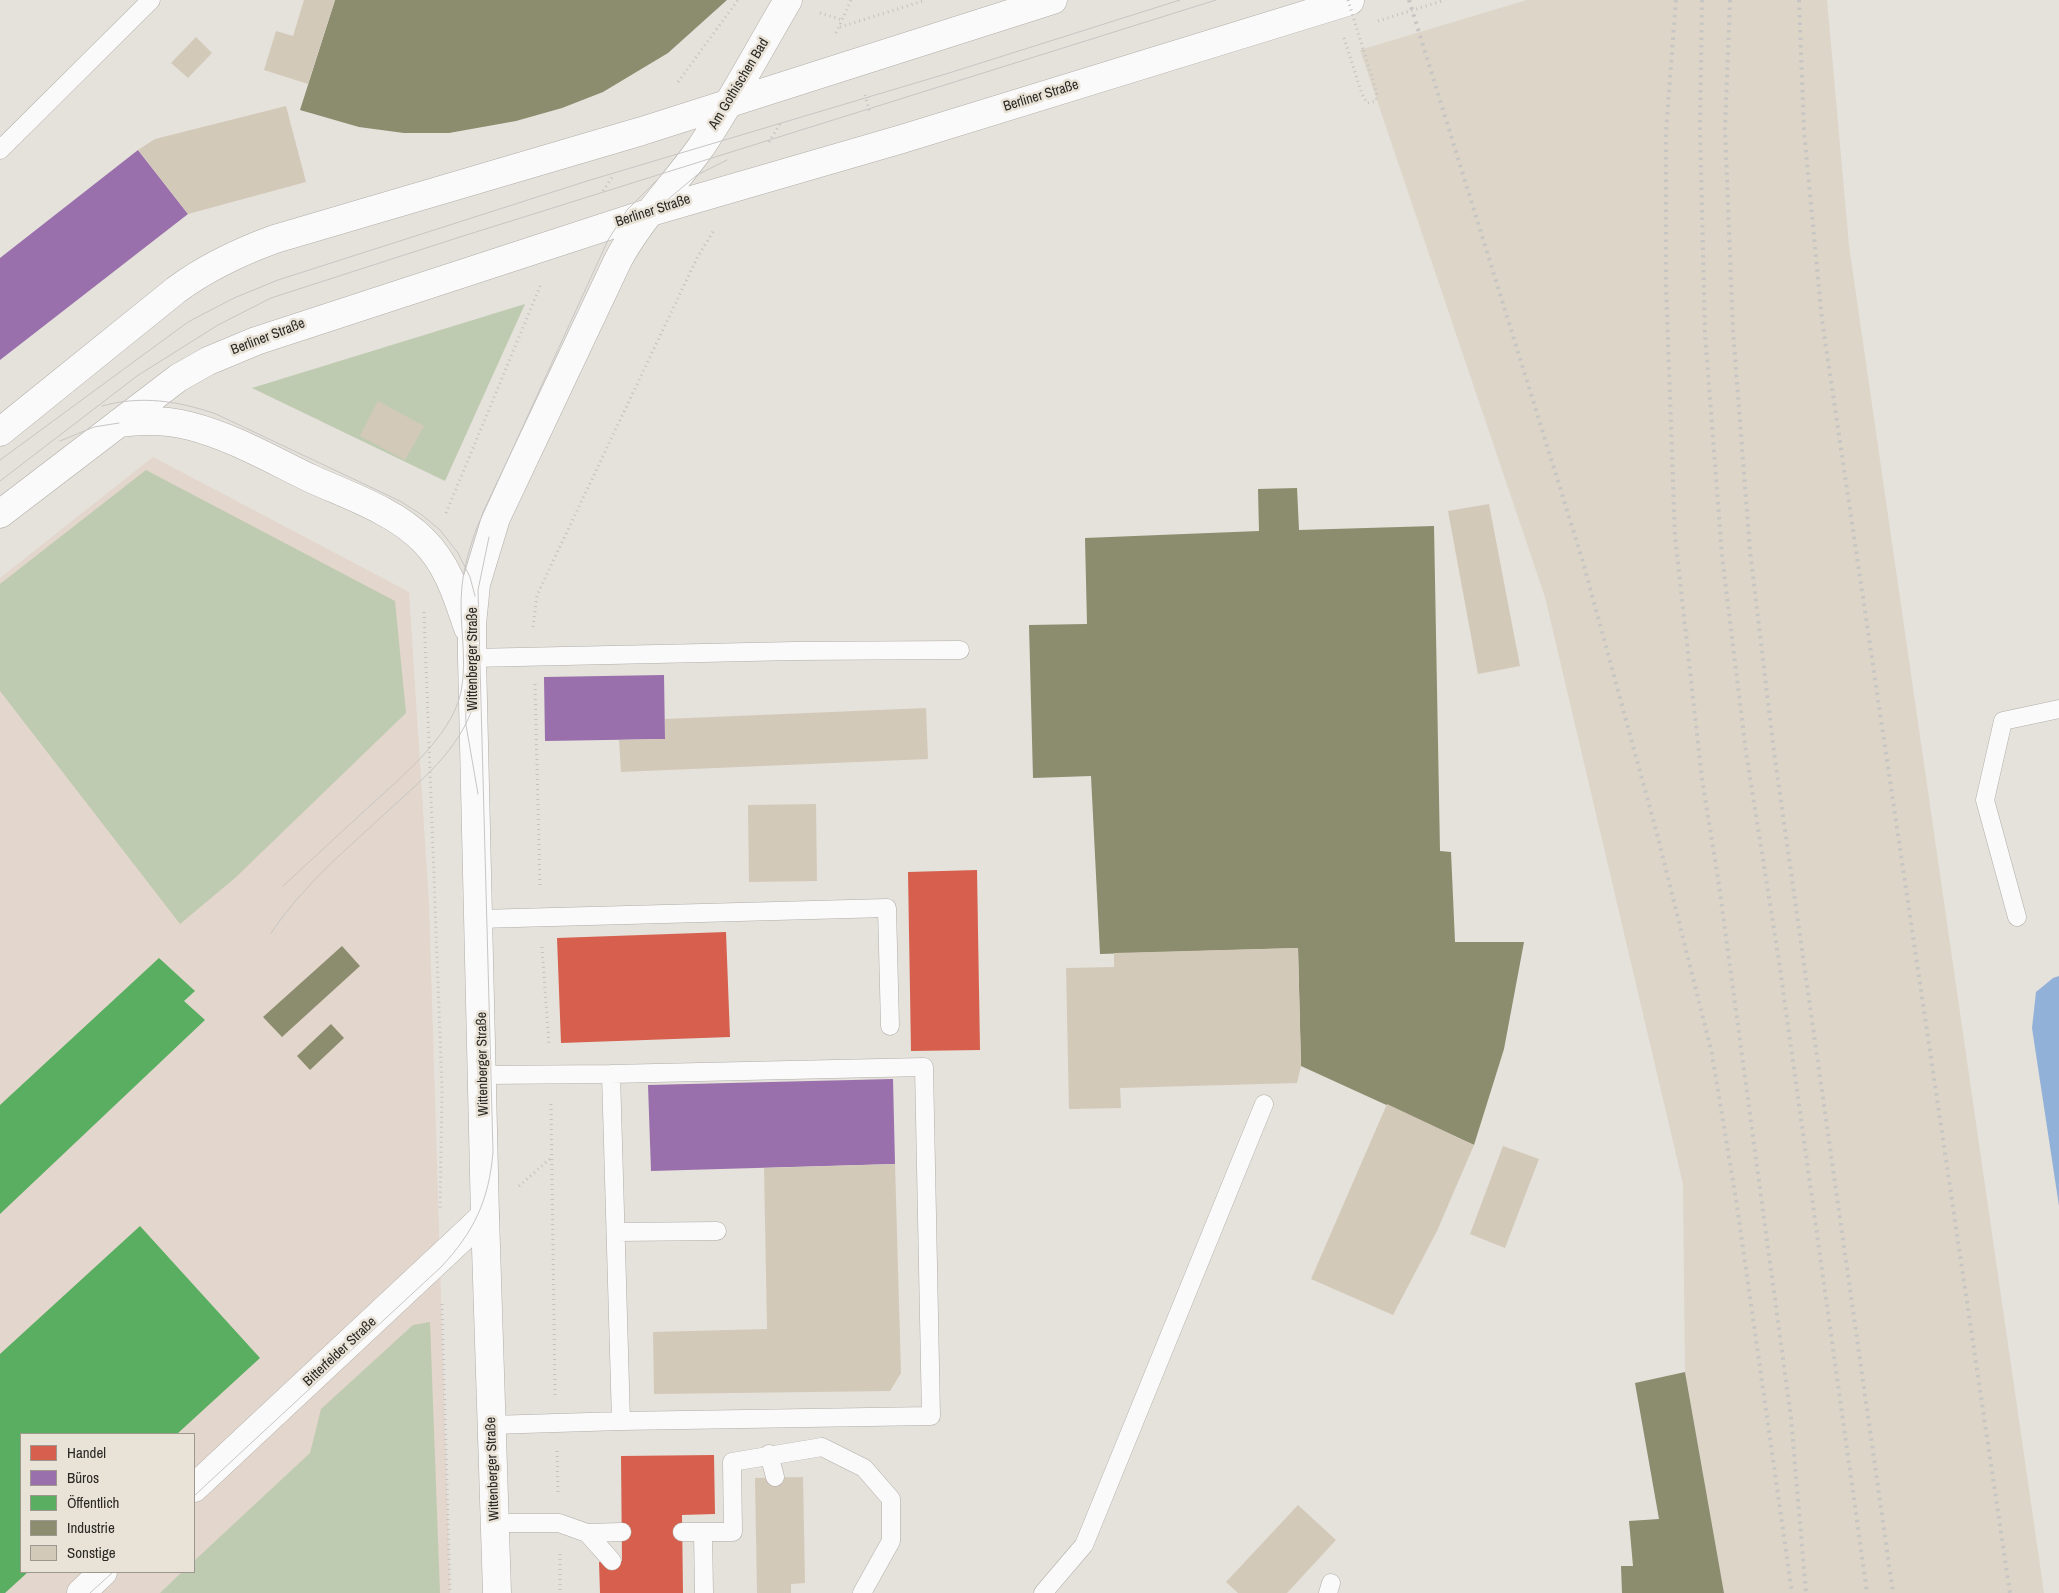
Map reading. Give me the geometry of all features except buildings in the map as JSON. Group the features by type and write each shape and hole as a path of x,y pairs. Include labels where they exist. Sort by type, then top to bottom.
{"main road":[{"name":"Am Gothischen Bad","path":"654,210 730,102 788,0"},
{"path":"0,432 189,281 241,251 284,236 642,131 1053,0"},
{"name":"Berliner Straße","path":"0,514 178,378 208,361 256,341 654,210 894,141 1349,0"},
{"name":"Wittenberger Straße","path":"497,1593 485,1216 472,650 476,584 489,537 545,412 615,265 636,231 654,210"},
{"path":"119,422 143,420 170,422 212,433 393,518 423,540 440,561 450,579 472,650"},
{"name":"Bitterfelder Straße","path":"195,1487 485,1216"},
{"path":"81,1593 102,1573"}],"lane":[{"path":"0,150 150,0"},
{"path":"472,650 960,650"},
{"path":"2017,917 1985,800 2003,721 2059,709"},
{"path":"479,919 886,908 890,1026"},
{"path":"483,1075 924,1067 931,1416 491,1425"},
{"path":"610,1074 621,1421"},
{"path":"1043,1593 1084,1545 1264,1104"},
{"path":"616,1232 717,1230"},
{"path":"682,1532 733,1532 732,1462 769,1454 822,1447 864,1468 891,1499 891,1541 862,1593"},
{"path":"769,1454 775,1477"},
{"path":"495,1523 560,1523 587,1533 622,1532"},
{"path":"703,1532 704,1593"},
{"path":"587,1533 612,1561"}],"path":[{"path":"676,85 738,0"},
{"path":"812,77 843,20 851,0"},
{"path":"839,27 926,0"},
{"path":"1349,0 1377,93 1376,101 1367,103 1362,94 1349,52"},
{"path":"714,230 740,184 782,122"}],"shaded area":[{"path":"1527,0 1827,0 1849,246 2044,1593 1724,1593 1685,1372 1683,1184 1545,597 1360,50"},
{"path":"153,457 409,592 429,905 450,1593 0,1593 0,578"}],"green space":[{"path":"525,304 445,481 252,388"},
{"path":"146,470 395,601 406,713 235,878 180,924 0,691 0,584"},
{"path":"430,1322 440,1593 160,1593 181,1573 195,1573 195,1560 310,1453 321,1409 413,1325"}],"water":[{"path":"2059,976 2059,1206 2032,1028 2036,992 2053,978"}],"tram line":[{"path":"0,460 188,322 234,298 278,280 587,181 949,73 1180,0"},
{"path":"0,481 137,376 218,325 271,298 1216,0"},
{"path":"654,211 697,175 727,160"},
{"path":"283,886 405,774 434,743 446,726 461,692 464,666 461,612 462,586 464,571 477,527 608,240 627,210 660,177"},
{"path":"102,406 145,400 174,403 216,414 400,501 422,515 440,530 458,553 470,577 475,596"},
{"path":"60,441 94,427 119,423"},
{"path":"195,1495 441,1267 453,1254 471,1228 488,1185 493,1152 478,590 489,537"},
{"path":"465,690 466,725 478,794"},
{"path":"271,933 312,883 418,784 443,758 464,728 477,693"},
{"path":"90,1593 112,1573"}],"railway":[{"path":"1409,0 1583,562 1657,834 1712,1054 1737,1206 1792,1593"},
{"path":"1676,0 1666,132 1666,285 1675,536 1702,779 1719,885 1791,1418 1806,1593"},
{"path":"1702,0 1700,129 1705,333 1722,556 1746,752 1779,961 1867,1593"},
{"path":"1730,0 1725,129 1733,331 1750,551 1774,752 1893,1593"},
{"path":"1799,0 1804,131 1822,320 2010,1593"}]}
